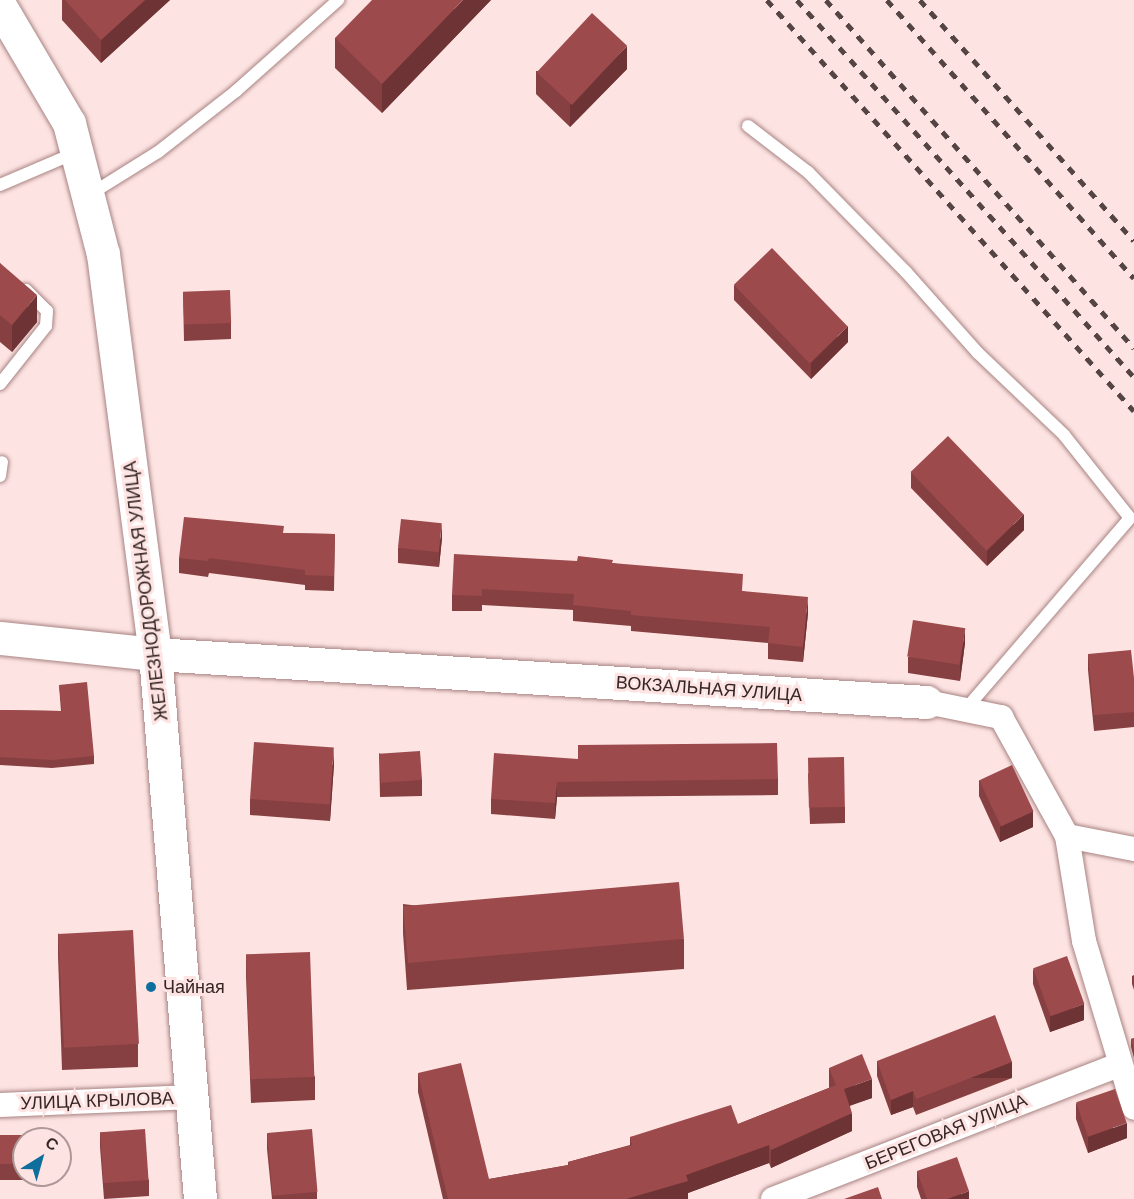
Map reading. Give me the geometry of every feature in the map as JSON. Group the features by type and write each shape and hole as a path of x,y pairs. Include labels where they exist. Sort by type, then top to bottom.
{"main road":[{"name":"ЖЕЛЕЗНОДОРОЖНАЯ УЛИЦА","path":"0,6 69,123 103,254 155,654 200,1199"},
{"name":"ВОКЗАЛЬНАЯ УЛИЦА","path":"0,638 155,654 927,702"}],"street":[{"name":"ВОКЗАЛЬНАЯ УЛИЦА","path":"927,702 1001,717 1067,836 1084,941 1119,1065 1134,1108"},
{"path":"1067,836 1134,849"},
{"name":"БЕРЕГОВАЯ УЛИЦА","path":"773,1199 1119,1065"},
{"name":"УЛИЦА КРЫЛОВА","path":"0,1105 193,1097"}],"lane":[{"path":"88,195 158,152 236,91 338,0"},
{"path":"748,126 808,172 978,353 1064,435 1130,518 965,710"},
{"path":"0,184 76,152"},
{"path":"0,384 46,326 47,311 18,283"},
{"path":"0,476 2,462"}],"building":[{"path":"65,0 145,0 101,40"},
{"path":"372,0 463,0 382,84 335,38"},
{"path":"592,13 627,46 572,105 537,72"},
{"path":"772,248 848,326 810,363 734,285"},
{"path":"0,263 37,295 12,325 0,315"},
{"path":"230,290 231,323 184,325 183,292"},
{"path":"948,436 1024,514 986,551 911,472"},
{"path":"184,517 284,526 283,533 335,534 334,576 305,575 305,570 209,558 208,561 179,558"},
{"path":"401,519 442,523 439,552 398,548"},
{"path":"454,554 577,561 578,556 613,560 612,563 743,574 742,591 808,597 803,647 768,643 770,627 631,615 631,611 573,605 574,594 482,589 482,596 452,595"},
{"path":"913,620 965,628 960,665 907,657"},
{"path":"1131,650 1134,712 1094,715 1088,654"},
{"path":"87,682 94,756 52,760 0,757 0,710 62,711 59,685"},
{"path":"254,742 334,748 330,804 250,799"},
{"path":"777,743 778,779 557,782 555,803 491,799 494,753 578,759 578,745"},
{"path":"420,751 422,780 381,783 379,754"},
{"path":"844,757 845,807 809,808 808,758"},
{"path":"1012,765 1034,811 1001,826 979,780"},
{"path":"679,882 684,939 408,963 403,906"},
{"path":"133,930 139,1044 64,1048 58,934"},
{"path":"310,952 314,1077 250,1079 246,954"},
{"path":"1067,956 1084,1004 1051,1016 1033,968"},
{"path":"995,1015 1012,1062 916,1099 913,1091 891,1100 877,1061"},
{"path":"862,1054 872,1079 844,1089 852,1113 771,1150 769,1145 686,1175 688,1181 626,1199 448,1199 418,1073 461,1063 489,1179 569,1165 568,1162 632,1145 630,1137 731,1105 738,1124 836,1085 829,1068"},
{"path":"1115,1089 1127,1123 1088,1136 1076,1102"},
{"path":"145,1129 149,1180 104,1183 100,1132"},
{"path":"312,1129 317,1192 273,1196 267,1133"},
{"path":"0,1135 12,1135 12,1164 0,1164"},
{"path":"957,1157 969,1191 947,1199 927,1199 917,1171"},
{"path":"878,1187 882,1199 844,1199"}],"railway":[{"path":"767,0 1134,411"},
{"path":"797,0 1134,377"},
{"path":"826,0 1134,348"},
{"path":"887,0 1134,278"},
{"path":"920,0 1134,241"}],"place":[{"name":"Чайная","path":"151,987"}]}
